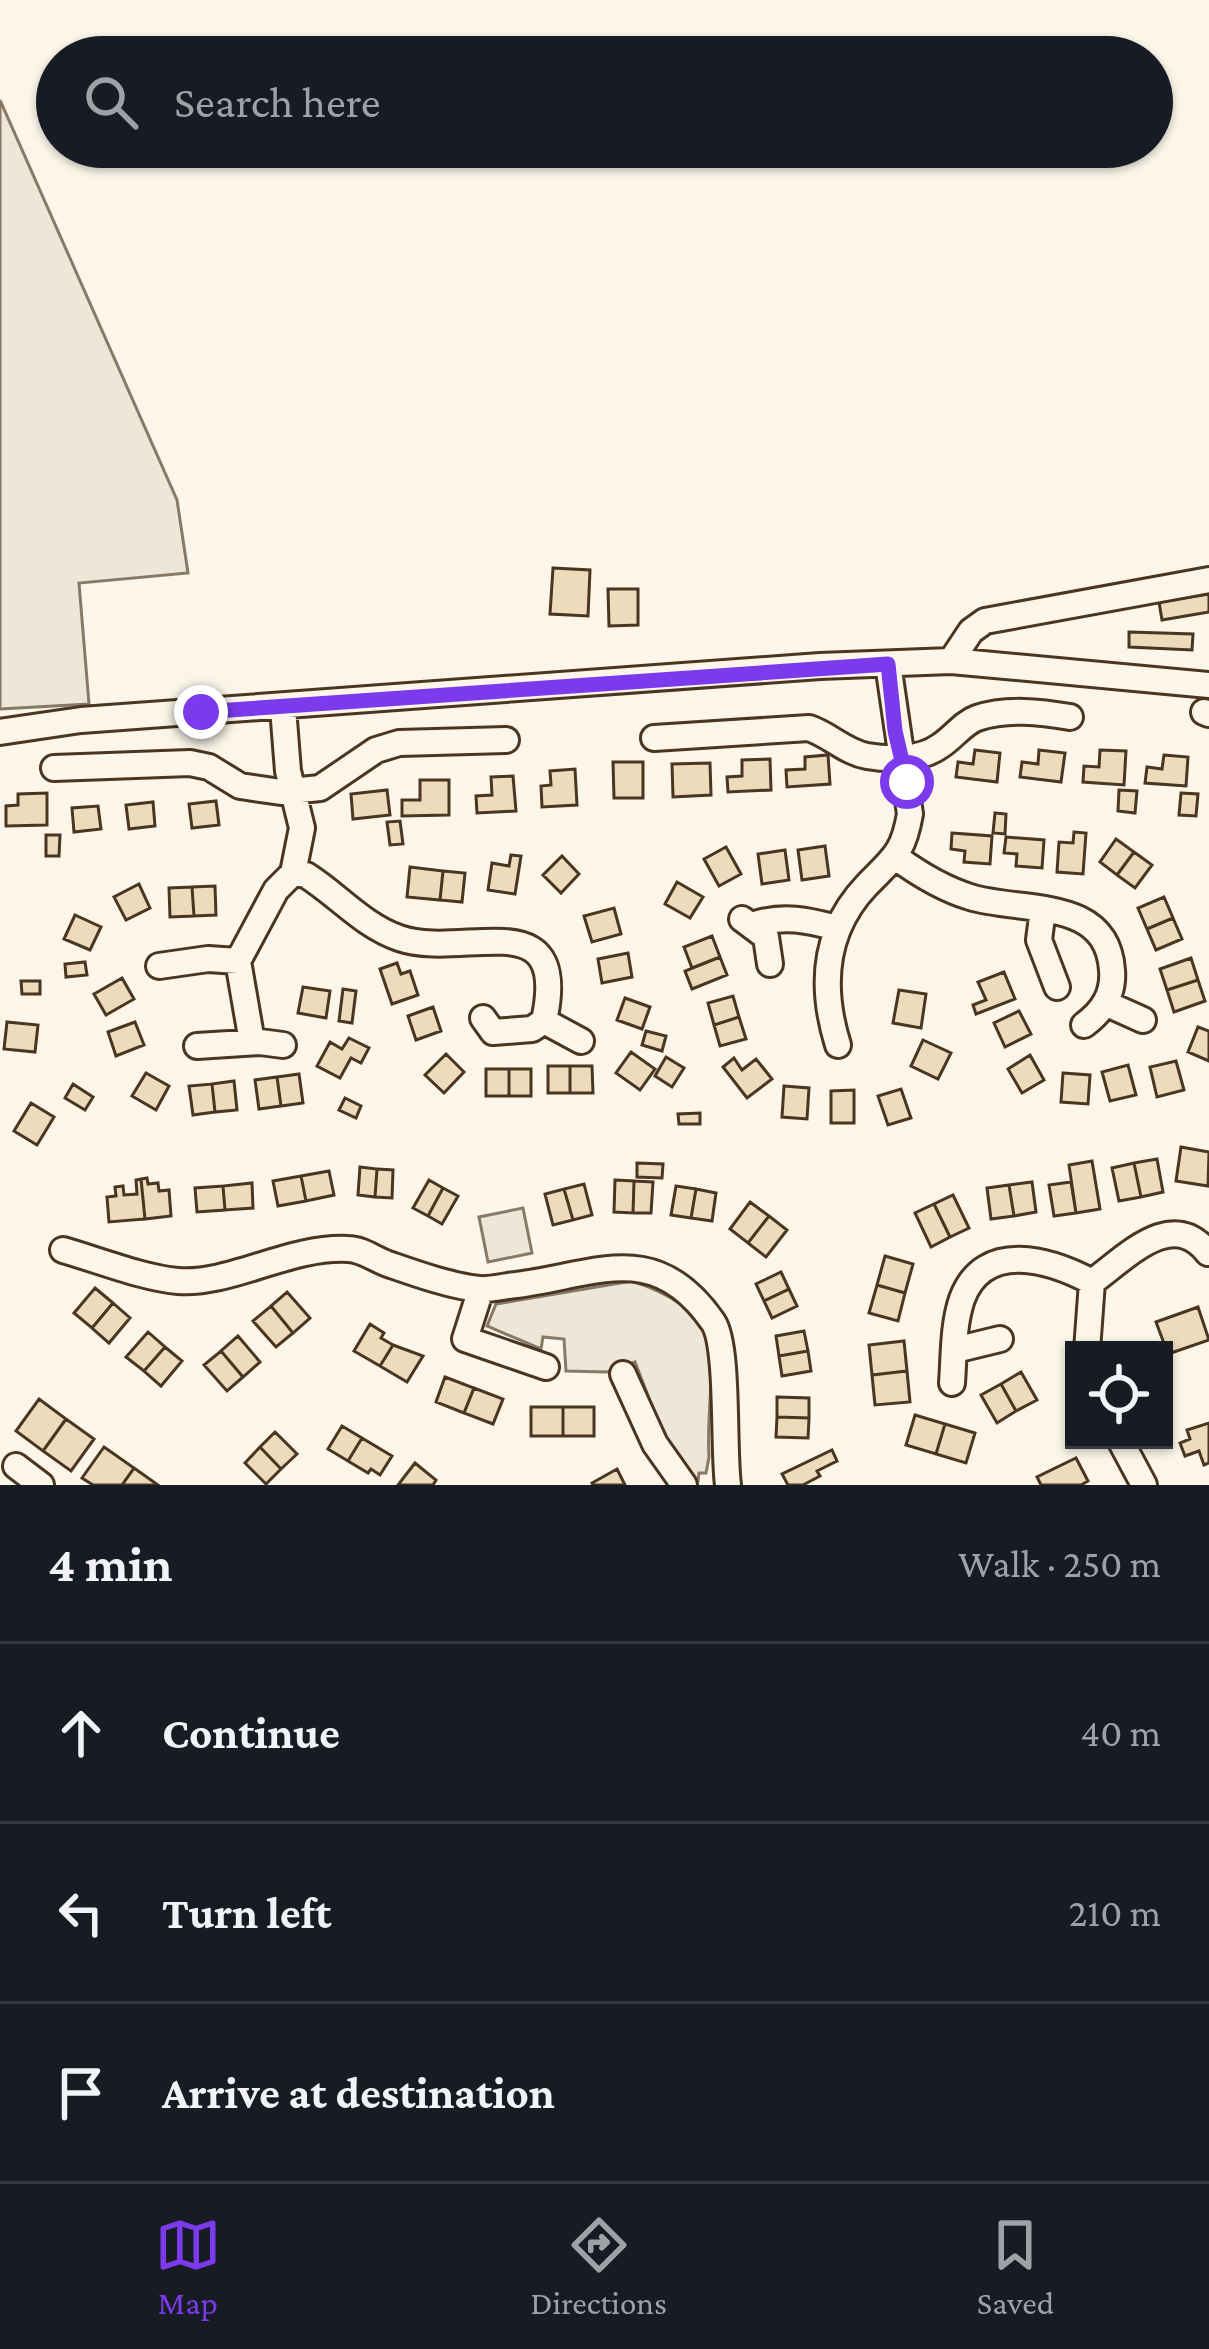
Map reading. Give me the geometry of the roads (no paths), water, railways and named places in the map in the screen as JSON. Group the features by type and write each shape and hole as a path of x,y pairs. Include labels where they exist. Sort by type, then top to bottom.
{"street":[{"path":"951,661 971,631 986,621 1209,580"},
{"path":"0,732 81,720 820,666 951,661 1209,685"},
{"path":"839,1045 826,996 826,969 836,928 867,885 897,858 910,814 888,664"},
{"path":"252,1042 238,961 276,890 293,873 302,828 288,771 283,708"},
{"path":"654,738 712,742 809,728 861,755 920,756 938,748 973,719 1016,723 1070,717"},
{"path":"54,768 106,775 190,763 208,767 240,786 294,790 320,788 376,750 400,743 455,751 506,740"},
{"path":"897,858 973,898 1078,916 1094,927 1108,947 1112,990 1084,1025"},
{"path":"293,873 306,875 378,929 401,939 449,947 495,940 519,942 537,950 547,965 544,1021"},
{"path":"1043,909 1039,940 1059,976"},
{"path":"770,964 766,937 748,921 797,919 836,928"},
{"path":"160,968 208,958 238,961"},
{"path":"1106,1003 1143,1020"},
{"path":"483,1018 493,1032 532,1029 544,1021"},
{"path":"544,1021 581,1041"},
{"path":"196,1045 283,1045"},
{"path":"1092,1282 1156,1237 1178,1233 1196,1238 1208,1253"},
{"path":"63,1250 179,1281 221,1275 296,1252 354,1248 388,1264 481,1289 626,1265 664,1278 695,1298 718,1328 728,1485"},
{"path":"952,1383 962,1299 970,1282 985,1268 1036,1259 1092,1282"},
{"path":"1088,1341 1092,1282"},
{"path":"481,1289 465,1339 546,1367"},
{"path":"955,1350 1000,1339"},
{"path":"623,1374 656,1444 685,1485"},
{"path":"1125,1449 1144,1485"},
{"path":"16,1466 41,1485"}]}
